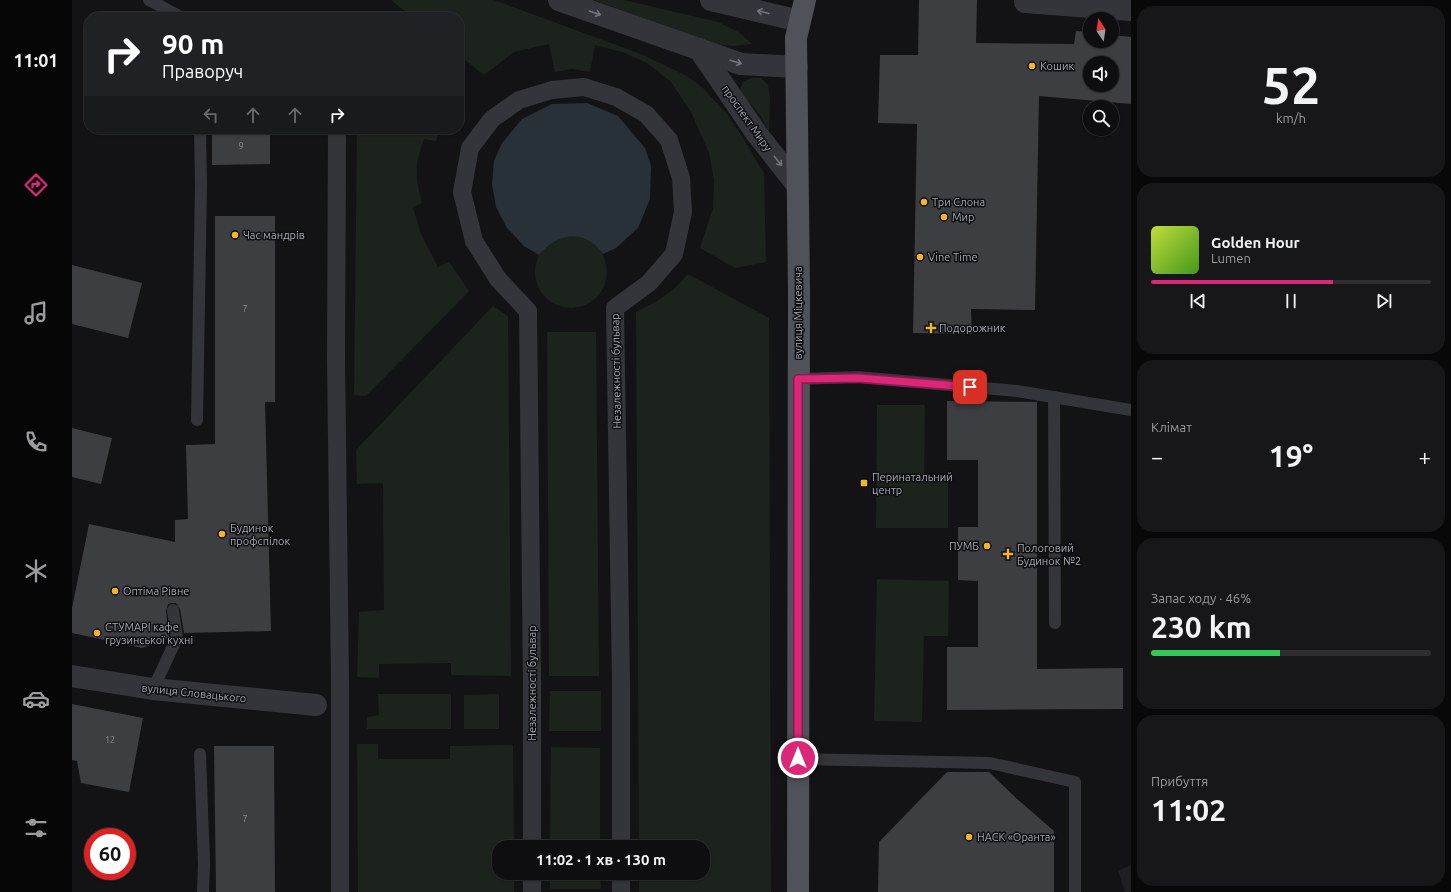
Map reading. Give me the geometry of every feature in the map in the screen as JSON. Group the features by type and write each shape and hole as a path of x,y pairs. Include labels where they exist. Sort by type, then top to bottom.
{"main road":[{"name":"вулиця Міцкевича","path":"798,892 798,289 796,38 805,0"}],"street":[{"path":"559,0 741,64 797,67"},
{"path":"711,0 800,21"},
{"path":"1025,2 1131,10"},
{"name":"проспект Миру","path":"699,49 757,134 797,185"},
{"name":"Незалежності бульвар","path":"532,840 528,312 498,279 474,241 462,192 470,148 492,119 519,100 552,90 584,87 616,97 646,114 669,140 681,178 683,212 674,254 649,283 615,308 621,683 621,840"},
{"path":"337,134 336,360 340,682 340,892"},
{"name":"вулиця Словацького","path":"72,676 153,689 316,706"},
{"path":"532,880 532,892"},
{"path":"621,880 621,892"}],"lane":[{"path":"148,0 171,12"},
{"path":"197,420 201,185 200,134"},
{"path":"798,379 858,378 1017,391 1131,410"},
{"path":"1054,397 1054,623"},
{"path":"153,689 177,638 173,610"},
{"path":"200,754 204,863 203,892"},
{"path":"798,758 990,763 1075,782 1075,892"}],"shaded area":[{"path":"391,0 494,0 641,54 687,76 703,88 727,114 764,173 766,262 735,268 700,248 713,208 714,180 709,153 691,112 671,82 647,63 622,52 595,45 590,72 572,69 555,72 549,44 514,52 484,75 464,59 464,12 406,12"},
{"path":"594,0 624,0 718,22 740,33 752,44 733,46 714,44"},
{"path":"751,78 761,78 768,85 770,97 769,131 760,115 740,89 743,82"},
{"path":"587,103 618,116 645,148 651,166 650,199 638,228 616,248 603,254 595,245 585,239 570,236 556,240 539,255 524,246 507,228 496,207 492,184 494,161 502,143 522,119 552,104"},
{"path":"357,134 438,134 436,141 424,139 417,164 418,185 422,203 413,207 421,234 438,267 449,262 469,291 366,396 354,395"},
{"path":"571,236 591,242 601,252 607,272 601,292 591,302 571,308 551,302 541,292 535,272 541,252 551,242"},
{"path":"688,274 769,318 771,892 639,892 639,880 710,880 710,840 639,840 636,312 659,300 675,288"},
{"path":"493,306 508,316 511,676 451,675 451,663 379,664 379,678 357,677 359,612 384,610 383,483 357,484 356,450"},
{"path":"547,332 596,332 599,676 549,676"},
{"path":"877,405 925,405 924,480 948,480 948,528 876,528"},
{"path":"877,579 949,581 948,636 924,636 922,722 874,721"},
{"path":"550,691 601,691 601,731 549,731"},
{"path":"378,694 451,694 451,729 367,729 367,717 379,715"},
{"path":"499,694 499,729 464,729 464,695"},
{"path":"357,744 378,744 378,759 450,759 450,746 513,745 514,840 492,840 492,880 514,880 514,892 358,892"},
{"path":"551,747 600,748 600,840 550,840"},
{"path":"1131,865 1131,892 1125,892 1118,871"},
{"path":"550,880 600,880 601,889 550,889"}],"building":[{"path":"919,0 977,0 976,43 1074,44 1076,31 1083,32 1083,48 1119,48 1119,36 1131,37 1131,104 1119,103 1119,100 1085,100 1039,96 1035,310 971,309 972,334 913,333 917,124 878,123 880,55 918,55"},
{"path":"212,134 270,134 270,164 212,165"},
{"path":"215,216 275,216 275,402 265,402 271,631 184,633 180,609 176,603 172,603 168,604 166,611 169,638 142,648 72,633 72,608 89,524 175,542 175,520 188,519 186,445 215,444"},
{"path":"72,265 142,283 128,338 72,324"},
{"name":"Пологовий Будинок №2","path":"947,401 1037,402 1037,669 1123,668 1123,709 947,710 947,647 978,647 978,581 958,580 958,527 978,527 978,460 947,460"},
{"path":"72,428 112,438 101,484 72,477"},
{"path":"72,704 143,718 129,792 81,783 77,761 72,760"},
{"path":"214,746 274,746 275,892 216,892"},
{"name":"НАСК «Оранта»","path":"947,772 989,772 1054,831 1054,892 878,892 879,842"}],"place":[{"name":"Кошик","path":"1032,66"},
{"name":"Три Слона","path":"924,202"},
{"name":"Мир","path":"944,217"},
{"name":"Час мандрів","path":"235,235"},
{"name":"Vine Time","path":"920,257"},
{"name":"Подорожник","path":"931,328"},
{"name":"Перинатальний центр","path":"864,483"},
{"name":"Будинок профспілок","path":"222,534"},
{"name":"ПУМБ","path":"987,546"},
{"name":"Пологовий Будинок №2","path":"1008,554"},
{"name":"Оптіма Рівне","path":"115,591"},
{"name":"СТУМАРІ кафе грузинської кухні","path":"97,633"},
{"name":"НАСК «Оранта»","path":"969,837"}],"route":[{"path":"798,758 798,379 858,378 970,387"}]}
